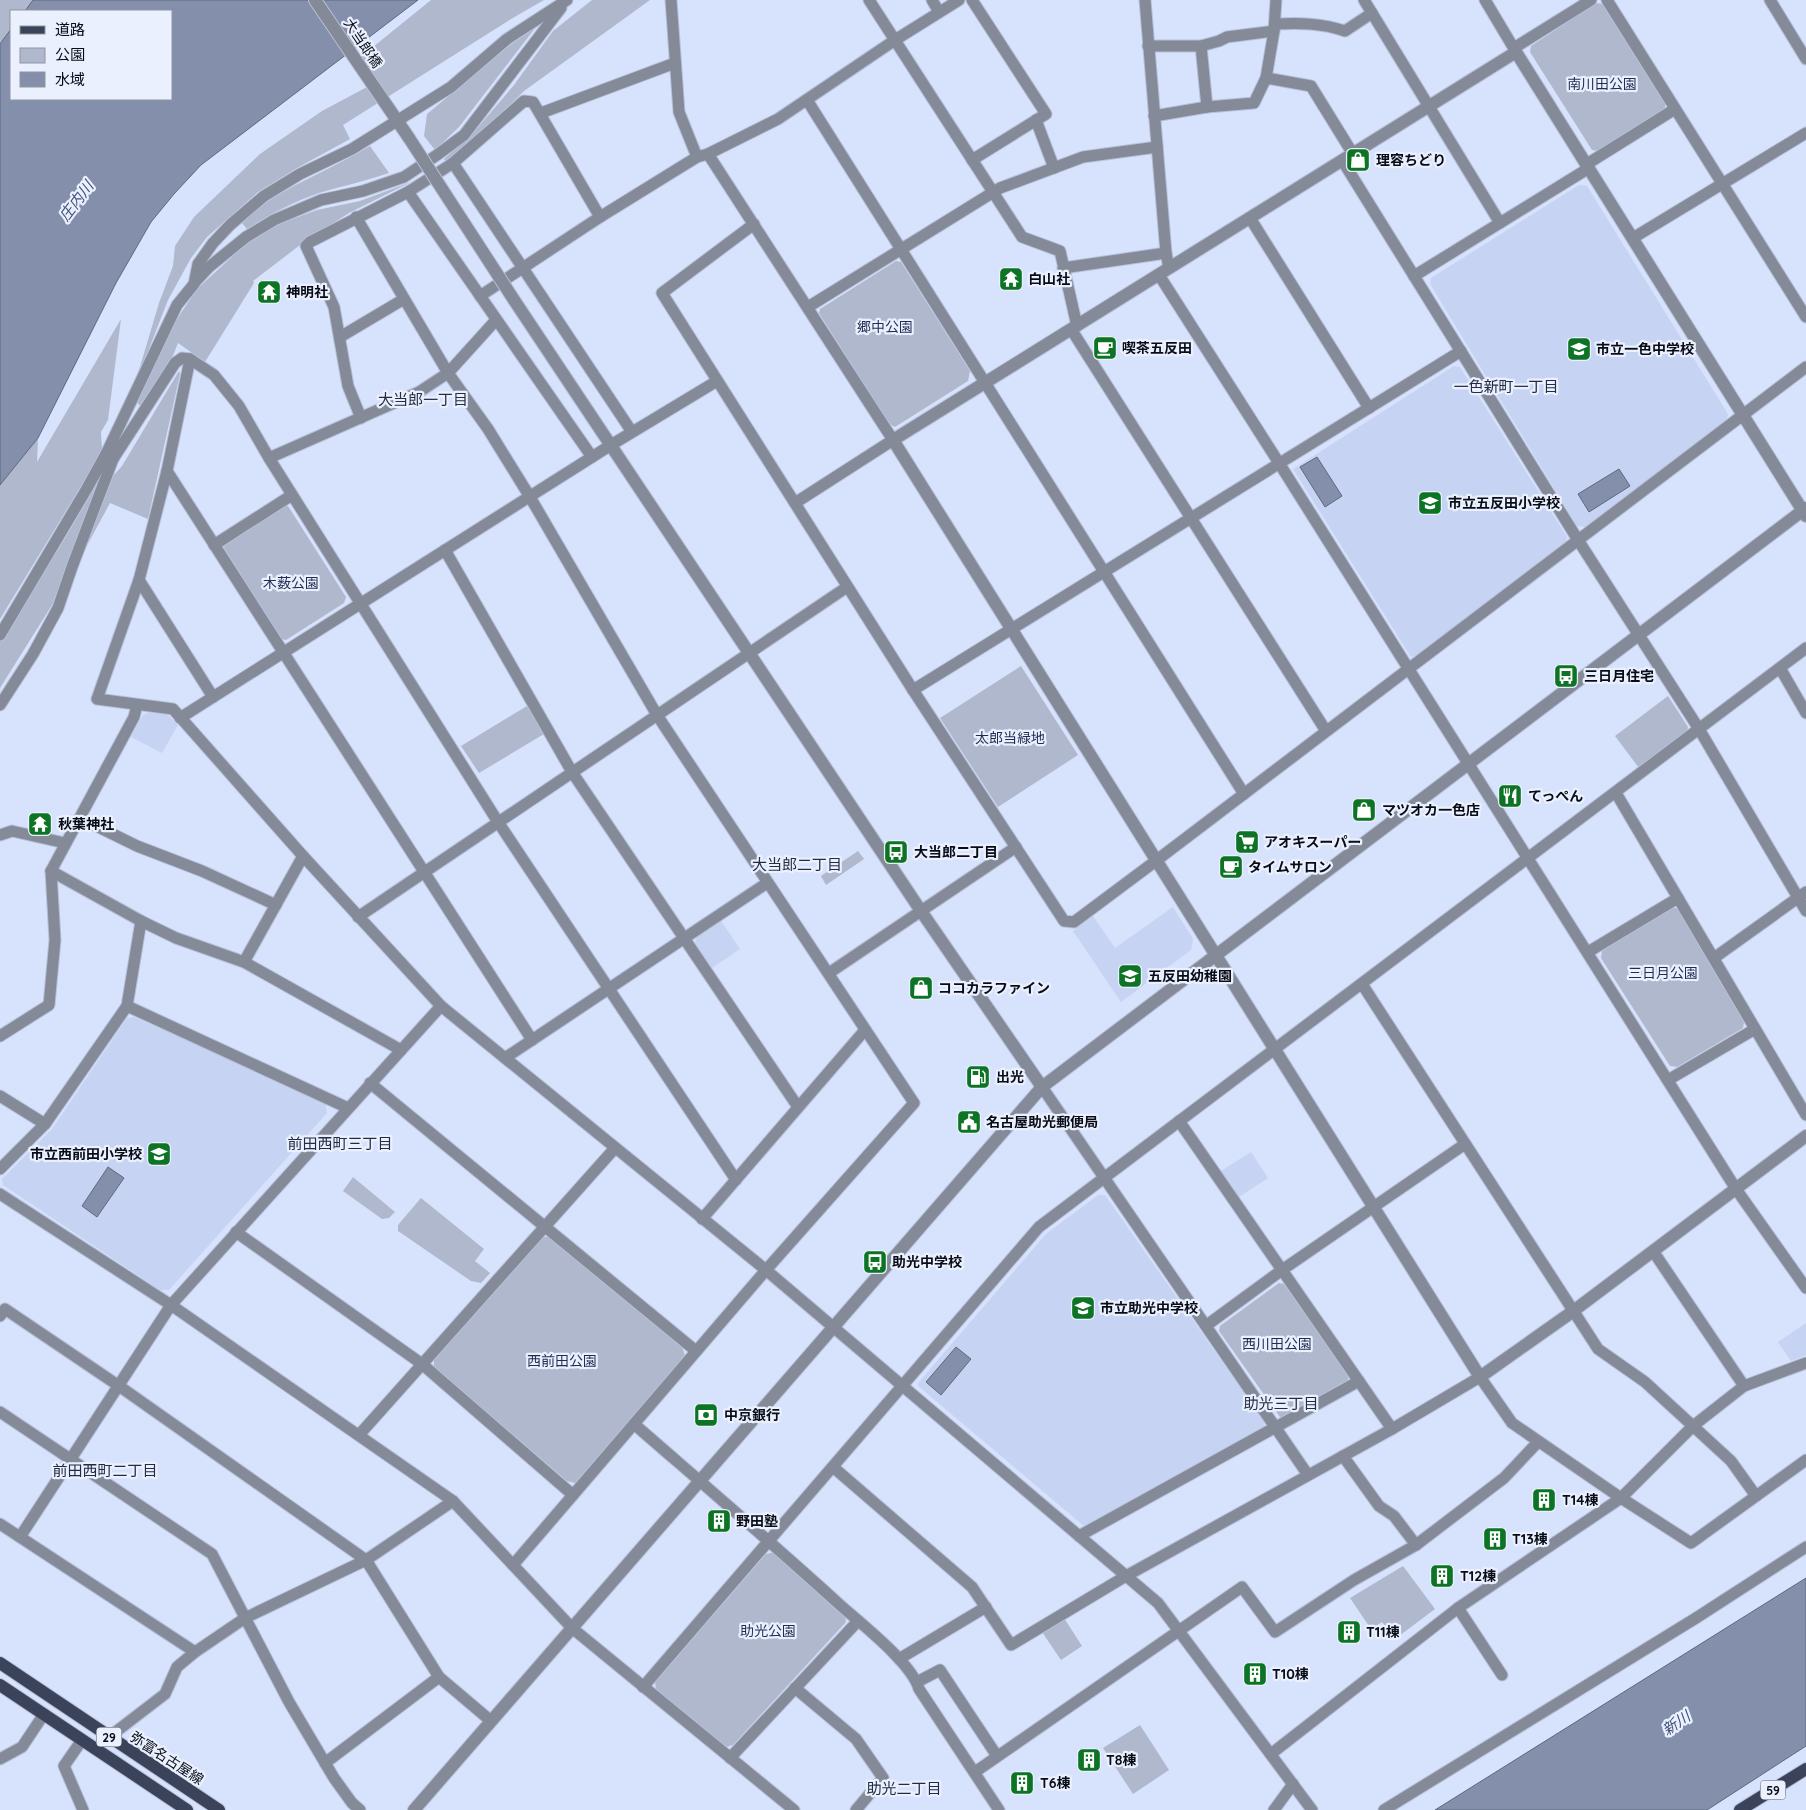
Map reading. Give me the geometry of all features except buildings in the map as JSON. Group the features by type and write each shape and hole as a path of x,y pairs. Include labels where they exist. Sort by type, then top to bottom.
{"main road":[{"name":"弥富名古屋線","path":"0,1664 219,1810"},
{"name":"29","path":"0,1685 188,1810"},
{"name":"59","path":"1740,1810 1806,1769"}],"street":[{"name":"大当郎橋","path":"315,0 386,103 514,300 749,653 1042,1087"},
{"path":"194,284 198,264 213,243 230,225 264,196 300,174 352,149 451,87 507,39 567,0"},
{"path":"0,705 58,608 110,457 177,306 194,284 209,267 246,237 274,220 321,200 363,191 404,177 464,135 567,0"},
{"path":"671,0 679,112 702,156 754,224 893,440 1274,1050 1480,1377 1512,1423 1621,1498 1691,1543 1806,1460"},
{"path":"869,0 1022,237 1060,251 1074,327 1191,518 1326,731"},
{"path":"932,0 939,12"},
{"path":"480,296 600,217 702,156 778,119 895,40 959,0"},
{"path":"972,0 1046,114 972,160"},
{"path":"1145,0 1166,253 1164,271 1279,463 1736,1189 1806,1288"},
{"path":"1154,116 1207,107 1254,103 1266,78 1275,28 1276,0"},
{"path":"1364,0 1500,223"},
{"path":"414,1810 1042,1087 1805,512 1485,0"},
{"path":"795,503 1429,106 1591,0"},
{"path":"1607,0 1806,317"},
{"path":"1770,0 1806,58"},
{"path":"1148,46 1201,46 1227,37 1302,23 1327,25 1345,31 1372,13"},
{"path":"1201,46 1207,107"},
{"path":"541,113 676,63"},
{"path":"1266,78 1311,86 1347,157 1414,276 1802,895 1806,911"},
{"path":"807,100 1244,794"},
{"path":"361,418 348,386 334,307 306,246 310,242 408,192 453,163 524,101 533,102 541,113 600,217"},
{"path":"1414,276 1500,223 1675,109"},
{"path":"1036,120 1054,168"},
{"path":"1633,238 1806,134"},
{"path":"808,308 1000,188 1084,157 1157,147"},
{"path":"453,163 632,432"},
{"path":"408,192 592,457"},
{"path":"356,217 448,373 488,429 530,496 657,715 914,1103 766,1270 513,1565"},
{"path":"1250,218 1369,408"},
{"path":"754,224 662,293 912,690 1064,922 1074,922 1806,368"},
{"path":"1063,268 1166,253"},
{"path":"340,337 404,299"},
{"path":"269,458 419,392 448,373 496,320"},
{"path":"912,690 1461,351"},
{"path":"0,635 86,490 175,363 182,358 190,359 214,375 239,406 292,495 498,822 736,1180"},
{"path":"190,359 167,471 139,580 97,700 173,709 303,856 440,1006 766,1270 1158,1603 1312,1810"},
{"path":"180,718 611,445 717,381"},
{"path":"167,471 532,1040"},
{"path":"214,545 292,495"},
{"path":"445,550 572,772 798,1107"},
{"path":"139,580 213,697"},
{"path":"358,916 847,587"},
{"path":"643,1687 1039,1227 1529,859 1806,648"},
{"path":"1780,668 1806,713"},
{"path":"0,1036 49,1005 55,940 51,870 134,717 137,705"},
{"path":"1616,793 1806,1115"},
{"path":"80,818 137,846 202,871 276,905"},
{"path":"0,835 12,830 65,843"},
{"path":"829,973 1016,847"},
{"path":"244,962 303,856"},
{"path":"51,870 141,921 176,938 244,962 401,1050"},
{"path":"505,1058 767,882"},
{"path":"1714,958 1802,895"},
{"path":"1588,952 1678,898"},
{"path":"0,1170 44,1124 126,1006 141,921"},
{"path":"1362,984 1572,1312 1598,1349 1645,1382 1731,1461 1756,1496"},
{"path":"126,1006 348,1108"},
{"path":"20,1537 171,1305 440,1006"},
{"path":"1668,1080 1755,1029"},
{"path":"702,1219 865,1030"},
{"path":"370,1084 696,1351"},
{"path":"1042,1087 1207,1325 1308,1475"},
{"path":"0,1096 44,1124"},
{"path":"1179,1121 1392,1429"},
{"path":"833,1467 972,1587 1011,1645 1126,1576 1392,1429 1480,1377 1572,1312 1806,1136"},
{"path":"1207,1325 1282,1270 1465,1144"},
{"path":"358,1436 615,1148"},
{"path":"0,1194 171,1305 453,1501 572,1628 794,1810"},
{"path":"236,1232 422,1364 573,1495"},
{"path":"1653,1251 1744,1386"},
{"path":"0,1316 5,1309 119,1386 366,1560 439,1677 491,1721"},
{"path":"1271,1754 1458,1608 1621,1498 1693,1426 1744,1386 1806,1364"},
{"path":"1080,1536 1359,1381"},
{"path":"0,1412 212,1554 289,1702 325,1764 352,1802 360,1810"},
{"path":"634,1424 769,1541 899,1659 917,1682 919,1689 999,1810"},
{"path":"975,1772 1242,1587 1275,1632 1354,1580 1416,1545 1504,1478 1538,1442"},
{"path":"1343,1456 1379,1506 1394,1516 1416,1545"},
{"path":"109,1738 165,1694 177,1667 195,1652 245,1618 366,1560 453,1501"},
{"path":"0,1524 195,1652"},
{"path":"1384,1810 1696,1618 1806,1547"},
{"path":"899,1659 986,1607"},
{"path":"1458,1608 1502,1675"},
{"path":"730,1758 858,1621"},
{"path":"917,1682 940,1670 997,1756"},
{"path":"325,1764 439,1677"},
{"path":"795,1688 856,1739 883,1778 856,1810"},
{"path":"0,1759 22,1747 44,1714"},
{"path":"82,1740 64,1766 83,1810"},
{"path":"1274,1810 1293,1784"}],"shaded area":[{"name":"市立一色中学校","path":"1579,185 1587,186 1728,414 1727,421 1586,527 1577,526 1430,284 1431,278"},
{"name":"市立五反田小学校","path":"1454,366 1460,367 1567,537 1565,546 1419,655 1411,657 1293,469"},
{"path":"147,713 167,714 178,725 162,753 131,737 143,715"},
{"name":"五反田幼稚園","path":"1173,907 1193,939 1191,950 1121,1002 1073,931 1093,916 1115,948"},
{"path":"721,921 740,949 712,968 695,943 696,938"},
{"name":"市立西前田小学校","path":"134,1017 325,1101 327,1113 169,1290 160,1290 3,1185 2,1179 52,1129 127,1018"},
{"path":"1251,1152 1268,1178 1239,1197 1221,1171"},
{"name":"市立助光中学校","path":"1098,1195 1105,1195 1265,1423 1263,1429 1084,1526 918,1386 918,1383 1046,1234"},
{"path":"1806,1323 1806,1355 1791,1361 1778,1342"}],"green space":[{"path":"0,0 33,0 26,10 10,10 10,30 0,44"},
{"path":"431,0 544,0 343,125 350,139 258,192 207,237 191,258 168,300 134,387 159,303 173,266 175,246 194,217 260,154 322,111 367,87 352,64"},
{"path":"592,0 650,0 524,91 492,123 447,163 444,159 474,132 514,85 553,31"},
{"name":"南川田公園","path":"1596,3 1604,4 1665,103 1665,109 1598,151 1592,150 1530,52 1531,46"},
{"path":"536,27 459,127 435,150 424,136 427,114 510,45"},
{"path":"370,146 389,173 319,193 282,209 247,229 241,222 281,193"},
{"path":"411,182 349,213 304,242 253,281 254,283 205,362 178,343 172,358 141,406 137,403 171,328 197,289 247,243 287,221 317,210 360,201"},
{"name":"郷中公園","path":"896,261 901,262 970,371 968,381 895,427 889,424 819,313 820,309"},
{"path":"121,319 108,420 101,432 102,449 0,619 0,485 38,438 37,462"},
{"path":"179,371 180,374 148,519 110,503 85,549 112,477 122,466"},
{"path":"102,475 52,605 0,688 0,641 61,545"},
{"name":"木薮公園","path":"283,505 288,506 346,597 344,603 286,640 281,639 224,548 225,543"},
{"name":"太郎当緑地","path":"1021,666 1078,755 998,807 940,718"},
{"path":"1668,696 1688,727 1687,732 1639,768 1615,736"},
{"path":"527,706 544,734 479,773 461,746"},
{"path":"858,851 864,859 826,885 821,876"},
{"name":"三日月公園","path":"1672,907 1678,909 1744,1022 1743,1028 1677,1067 1670,1066 1601,958 1602,951"},
{"path":"353,1177 395,1212 389,1218 382,1219 343,1191"},
{"path":"421,1198 484,1249 475,1261 490,1273 481,1283 471,1281 398,1231 398,1225"},
{"name":"西前田公園","path":"543,1237 549,1237 682,1346 685,1356 575,1483 567,1481 434,1367 434,1359"},
{"name":"西川田公園","path":"1279,1283 1284,1284 1349,1377 1346,1383 1285,1418 1280,1417 1219,1331 1220,1326"},
{"name":"助光公園","path":"774,1552 845,1616 846,1622 733,1745 726,1747 656,1689 655,1682 766,1554"},
{"path":"1403,1566 1435,1609 1395,1639 1382,1622 1371,1629 1350,1598"},
{"path":"1064,1618 1082,1646 1061,1660 1042,1632"},
{"path":"1140,1725 1169,1770 1133,1794 1103,1748"}],"water":[{"name":"庄内川","path":"33,0 418,0 201,165 174,194 151,222 116,283 38,438 0,485 0,44 10,30 10,100 172,100 172,10 26,10"},
{"path":"1317,457 1342,496 1325,507 1300,467"},
{"path":"1619,469 1630,486 1589,512 1578,494"},
{"path":"108,1167 124,1178 97,1217 82,1206"},
{"path":"956,1347 971,1359 941,1395 926,1382"},
{"name":"新川","path":"1806,1578 1806,1746 1707,1810 1435,1810"}],"place":[{"name":"理容ちどり","path":"1358,160"},
{"name":"白山社","path":"1011,279"},
{"name":"神明社","path":"269,292"},
{"name":"喫茶五反田","path":"1105,348"},
{"name":"市立一色中学校","path":"1579,349"},
{"name":"市立五反田小学校","path":"1430,503"},
{"name":"三日月住宅","path":"1566,676"},
{"name":"てっぺん","path":"1510,796"},
{"name":"マツオカ一色店","path":"1364,810"},
{"name":"秋葉神社","path":"40,824"},
{"name":"アオキスーパー","path":"1247,842"},
{"name":"大当郎二丁目","path":"896,852"},
{"name":"タイムサロン","path":"1231,867"},
{"name":"五反田幼稚園","path":"1130,976"},
{"name":"ココカラファイン","path":"921,988"},
{"name":"出光","path":"978,1077"},
{"name":"名古屋助光郵便局","path":"969,1122"},
{"name":"市立西前田小学校","path":"159,1154"},
{"name":"助光中学校","path":"875,1262"},
{"name":"市立助光中学校","path":"1083,1308"},
{"name":"中京銀行","path":"706,1415"},
{"name":"T14棟","path":"1544,1500"},
{"name":"野田塾","path":"719,1521"},
{"name":"T13棟","path":"1495,1539"},
{"name":"T12棟","path":"1442,1576"},
{"name":"T11棟","path":"1349,1632"},
{"name":"T10棟","path":"1255,1674"},
{"name":"T8棟","path":"1089,1760"},
{"name":"T6棟","path":"1022,1783"}],"district":[{"name":"一色新町一丁目","path":"1506,386"},
{"name":"大当郎一丁目","path":"423,399"},
{"name":"大当郎二丁目","path":"797,864"},
{"name":"前田西町三丁目","path":"340,1143"},
{"name":"助光三丁目","path":"1281,1403"},
{"name":"前田西町二丁目","path":"105,1470"},
{"name":"助光二丁目","path":"904,1788"}]}
